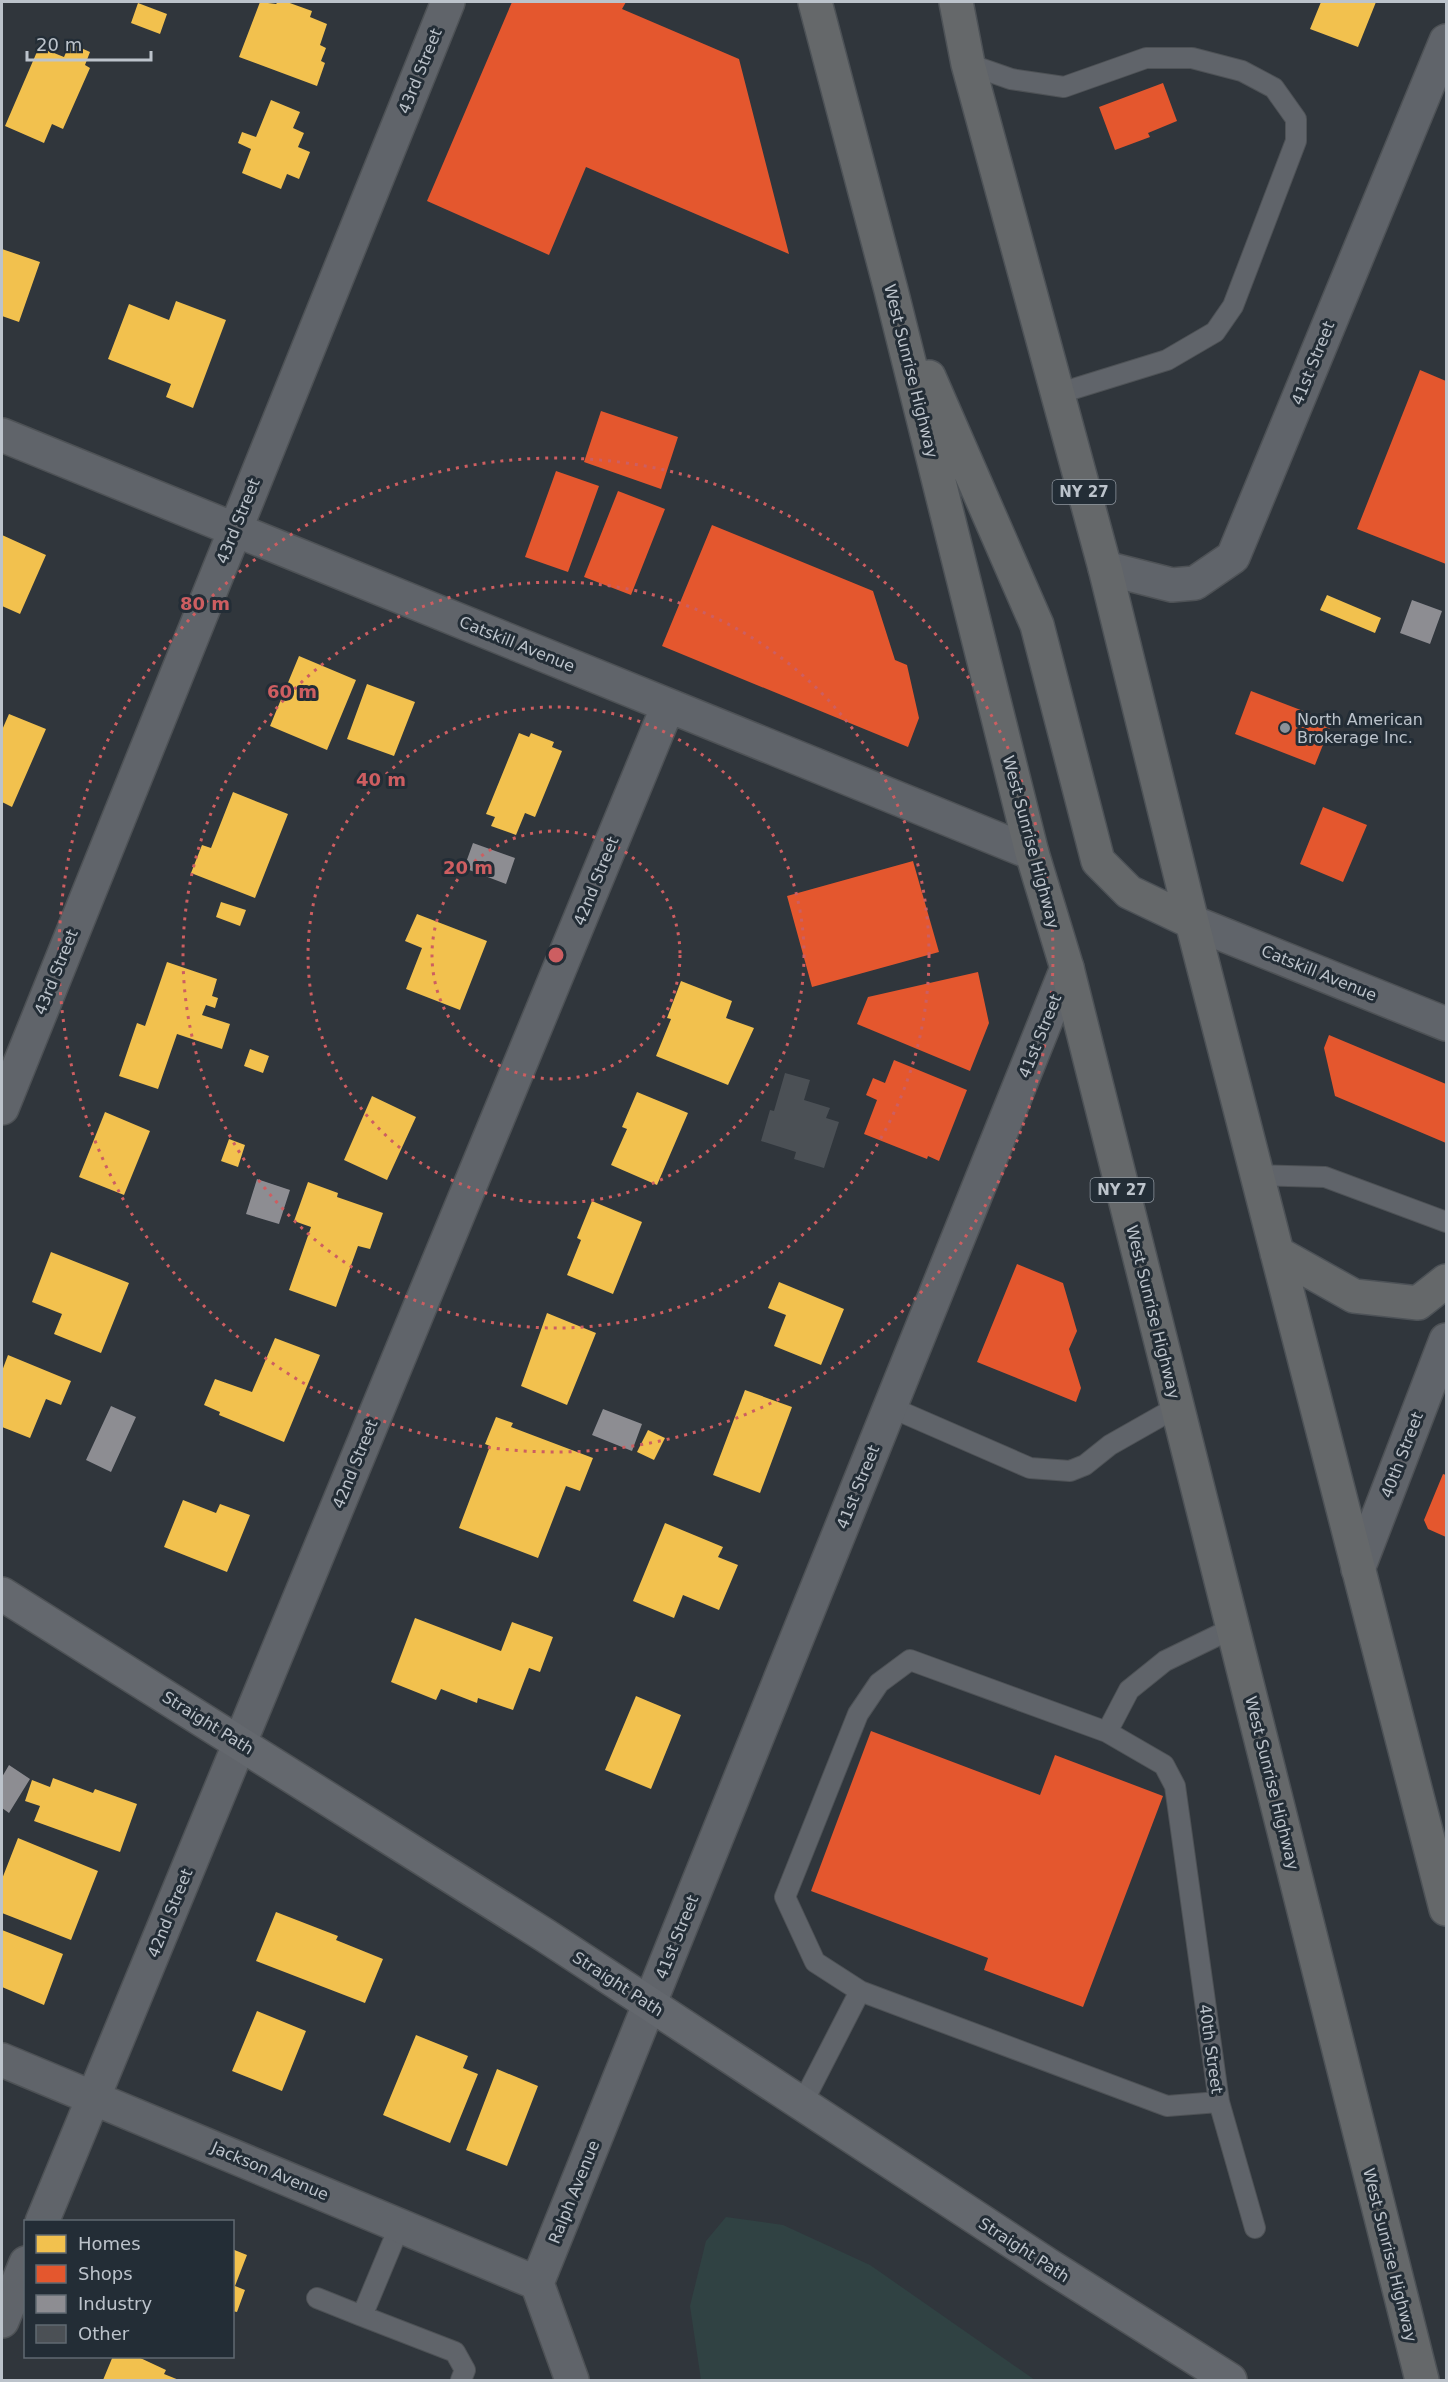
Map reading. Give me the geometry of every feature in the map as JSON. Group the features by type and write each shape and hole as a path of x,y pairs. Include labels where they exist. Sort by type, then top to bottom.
{"highway":[{"name":"West Sunrise Highway","path":"814,2 891,290 1032,853 1067,968 1422,2380"},
{"name":"NY 27","path":"956,2 968,63 1105,568 1192,922 1446,1909"},
{"path":"891,290 1037,625 1098,861 1129,892 1192,922"},
{"path":"1277,1253 1353,1296 1418,1303 1446,1281"}],"main road":[{"name":"Straight Path","path":"2,1594 546,1936 1048,2265 1230,2380"}],"street":[{"name":"43rd Street","path":"2,1108 448,2"},
{"name":"41st Street","path":"1105,568 1172,585 1195,583 1233,557 1446,41"},
{"name":"Catskill Avenue","path":"2,435 1032,853"},
{"name":"42nd Street","path":"43,2220 668,706"},
{"name":"Catskill Avenue","path":"1192,922 1446,1024"},
{"name":"41st Street","path":"650,2005 1067,968"},
{"name":"40th Street","path":"1358,1569 1446,1340"},
{"name":"Ralph Avenue","path":"537,2283 650,2005"},
{"name":"Jackson Avenue","path":"2,2060 537,2283"},
{"path":"2,2321 24,2268"},
{"path":"537,2283 572,2380"}],"lane":[{"path":"968,63 1011,79 1064,87 1146,57 1192,58 1242,71 1274,88 1296,119 1296,141 1233,306 1215,332 1167,360 1057,394"},
{"path":"1257,1175 1325,1177 1446,1222"},
{"path":"890,1407 1030,1468 1070,1471 1085,1465 1110,1445 1177,1407"},
{"path":"1107,1732 1129,1690 1165,1661 1233,1628"},
{"name":"40th Street","path":"910,1660 1107,1732 1164,1765 1175,1786 1219,2102 1167,2106 860,1991 815,1962 785,1897 858,1714 879,1683 910,1660"},
{"path":"802,2104 860,1991"},
{"path":"1219,2102 1255,2228"},
{"path":"362,2316 400,2225"},
{"path":"317,2298 455,2352 465,2370 460,2380"}],"shaded area":[{"path":"726,2217 783,2225 870,2265 1035,2380 701,2380 690,2306 706,2241"}],"building: Homes":[{"path":"260,2 276,4 287,2 312,11 310,17 327,24 320,45 326,48 321,61 325,63 317,86 239,57"},
{"path":"1321,2 1376,2 1358,47 1310,29"},
{"path":"138,3 167,14 160,34 131,23"},
{"path":"70,43 90,52 85,65 90,68 63,129 52,124 44,143 5,126 39,47 64,57"},
{"path":"271,100 300,112 293,128 304,133 298,147 310,152 299,179 287,174 281,189 242,173 251,149 238,143 242,132 256,137"},
{"path":"2,249 40,262 19,322 2,316"},
{"path":"176,301 226,320 193,408 166,397 171,384 108,359 129,304 169,320"},
{"path":"2,535 46,555 20,614 2,606"},
{"path":"1327,595 1381,618 1375,633 1320,610"},
{"path":"299,656 356,680 327,750 270,726"},
{"path":"367,684 415,702 394,756 347,739"},
{"path":"9,714 46,729 12,807 2,802 2,730"},
{"path":"519,733 529,737 531,733 554,742 552,747 562,751 535,817 525,813 516,835 491,826 495,817 486,814"},
{"path":"233,792 288,814 255,898 191,873 202,845 211,848"},
{"path":"221,902 246,910 240,926 216,917"},
{"path":"417,914 487,941 460,1010 406,989 422,948 405,941"},
{"path":"167,962 217,979 212,996 218,998 215,1008 206,1005 202,1015 230,1024 222,1049 177,1034 158,1089 119,1076 137,1023 145,1026"},
{"path":"681,981 732,1001 726,1018 754,1028 728,1085 656,1056 671,1019 667,1018"},
{"path":"250,1049 269,1056 263,1073 244,1066"},
{"path":"637,1092 688,1113 657,1185 611,1165 627,1129 622,1127"},
{"path":"372,1096 416,1117 387,1180 344,1160"},
{"path":"105,1112 150,1131 124,1195 79,1177"},
{"path":"229,1139 245,1145 238,1167 221,1161"},
{"path":"308,1182 338,1193 337,1197 383,1213 370,1249 358,1246 336,1307 289,1290 311,1227 294,1221"},
{"path":"592,1201 642,1222 613,1294 567,1275 581,1240 577,1238"},
{"path":"51,1252 129,1283 101,1353 54,1334 62,1314 32,1302"},
{"path":"779,1282 844,1309 821,1365 774,1346 786,1315 768,1308"},
{"path":"547,1313 596,1333 567,1405 521,1386"},
{"path":"275,1338 320,1355 284,1442 219,1415 220,1412 204,1405 215,1379 252,1392"},
{"path":"8,1355 71,1381 61,1405 46,1399 30,1438 2,1427 2,1371"},
{"path":"745,1390 792,1407 760,1493 713,1475"},
{"path":"496,1417 513,1423 511,1427 593,1458 580,1491 566,1486 538,1558 459,1528 490,1446 485,1444"},
{"path":"648,1430 665,1438 654,1460 637,1452"},
{"path":"183,1500 216,1513 220,1504 250,1515 227,1572 164,1547"},
{"path":"665,1523 723,1547 718,1557 738,1565 719,1610 683,1595 674,1618 633,1601"},
{"path":"415,1618 501,1651 512,1622 553,1637 540,1672 529,1668 513,1710 478,1698 477,1703 441,1689 436,1700 391,1682"},
{"path":"636,1696 681,1715 651,1789 605,1770"},
{"path":"53,1778 93,1793 95,1789 137,1804 120,1852 34,1821 40,1806 25,1801 32,1780 50,1787"},
{"path":"18,1838 98,1871 71,1940 2,1913 2,1879"},
{"path":"276,1912 338,1936 336,1940 383,1959 365,2003 256,1961"},
{"path":"2,1930 63,1954 44,2005 2,1987"},
{"path":"257,2011 306,2031 282,2091 232,2071"},
{"path":"416,2035 468,2056 463,2068 478,2074 450,2143 383,2115"},
{"path":"497,2069 538,2086 507,2166 466,2150"},
{"path":"234,2250 247,2255 235,2286 245,2290 237,2312 234,2311"},
{"path":"112,2358 140,2358 166,2370 164,2374 179,2380 103,2380"}],"building: Shops":[{"path":"512,2 626,2 622,9 739,59 789,254 586,167 549,255 427,201"},
{"path":"1163,83 1177,121 1148,133 1150,137 1115,150 1099,107"},
{"path":"1420,370 1446,381 1446,564 1357,529"},
{"path":"601,411 678,437 661,489 584,462"},
{"path":"556,471 599,486 568,572 525,557"},
{"path":"618,491 665,509 631,595 584,577"},
{"path":"712,525 873,591 895,660 907,665 919,718 908,747 662,646"},
{"path":"1251,691 1332,722 1315,765 1235,734"},
{"path":"1323,807 1367,825 1343,882 1300,864"},
{"path":"913,861 939,952 812,987 787,896"},
{"path":"978,972 989,1023 970,1071 857,1024 868,997"},
{"path":"1329,1035 1446,1084 1446,1143 1335,1096 1324,1048"},
{"path":"894,1060 967,1090 939,1161 928,1156 927,1159 864,1134 877,1100 866,1095 873,1078 885,1083"},
{"path":"1017,1264 1063,1283 1077,1331 1069,1349 1081,1388 1076,1402 977,1362"},
{"path":"1443,1474 1446,1475 1446,1537 1428,1529 1424,1520"},
{"path":"871,1731 1040,1795 1055,1755 1163,1796 1083,2007 984,1970 988,1958 811,1891"}],"building: Industry":[{"path":"1412,600 1442,611 1430,644 1400,633"},
{"path":"473,843 515,858 506,884 464,868"},
{"path":"257,1179 290,1190 279,1224 246,1214"},
{"path":"111,1406 136,1417 111,1472 86,1460"},
{"path":"603,1409 642,1424 632,1451 592,1435"},
{"path":"9,1765 30,1779 9,1813 2,1808 2,1777"}],"building: Other":[{"path":"785,1073 810,1080 804,1100 830,1108 826,1118 839,1122 824,1168 794,1159 796,1152 761,1141 770,1110 774,1111"}],"place":[{"name":"North American Brokerage Inc.","path":"1285,728"}]}
